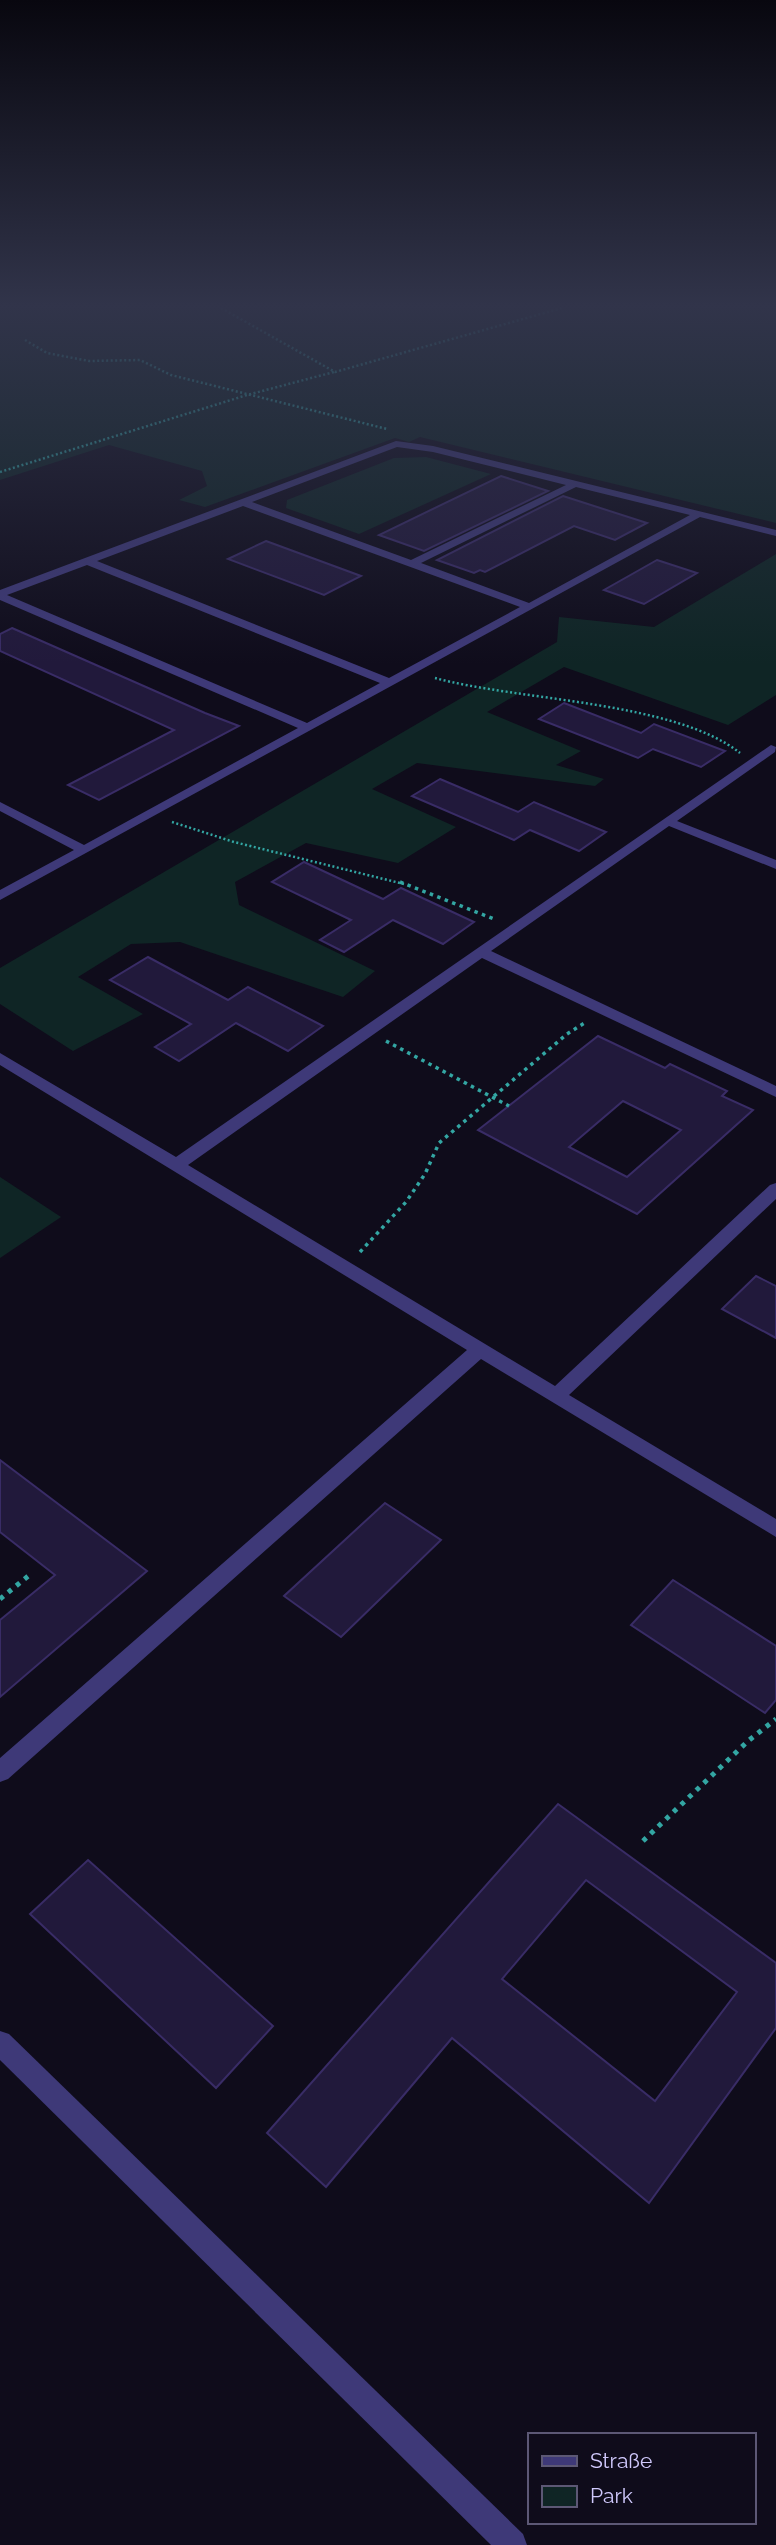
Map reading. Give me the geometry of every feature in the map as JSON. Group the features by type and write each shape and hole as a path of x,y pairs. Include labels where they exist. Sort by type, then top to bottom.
{"lane":[{"path":"0,595 396,444 433,449 776,533"},
{"path":"411,564 575,484"},
{"path":"242,502 530,607"},
{"path":"0,896 699,514"},
{"path":"87,561 390,683"},
{"path":"0,595 307,728"},
{"path":"176,1165 771,749"},
{"path":"0,806 85,850"},
{"path":"667,821 776,865"},
{"path":"481,952 776,1092"},
{"path":"0,1058 776,1529"},
{"path":"556,1396 776,1189"},
{"path":"0,1772 478,1350"},
{"path":"0,2043 512,2545"}],"path":[{"path":"0,472 145,427"},
{"path":"412,671 487,692 579,702 674,723 717,738 751,763"},
{"path":"150,814 234,842 396,881 514,928"},
{"path":"344,1267 408,1200 430,1168 439,1143 485,1107 492,1097 567,1034 604,1011"},
{"path":"368,1031 509,1106"},
{"path":"0,1599 32,1573"},
{"path":"643,1841 748,1741 776,1719"}],"green space":[{"path":"0,427 776,427 776,523 420,437 409,442 395,438 205,507 179,500 207,486 202,471 109,445 0,480"},
{"path":"426,457 491,474 359,534 286,508 287,500 394,458"},
{"path":"776,554 776,695 728,725 564,667 487,712 581,751 556,765 604,779 595,786 417,763 372,789 456,827 398,863 306,843 235,882 239,905 375,971 343,997 180,942 131,944 78,977 143,1014 73,1051 0,1004 0,968 557,642 559,617 654,627"},
{"path":"0,1177 61,1217 0,1258"}],"building":[{"path":"501,476 548,491 424,551 379,535"},
{"path":"563,496 647,523 615,540 574,526 485,572 480,570 474,573 437,560"},
{"path":"266,541 361,576 324,595 228,559"},
{"path":"657,560 697,573 644,604 604,590"},
{"path":"12,628 239,726 99,800 68,785 174,730 0,651 0,634"},
{"path":"564,703 641,733 654,724 725,751 701,767 653,749 638,758 539,719"},
{"path":"440,779 518,812 534,802 606,832 579,851 530,830 514,840 412,796"},
{"path":"304,862 383,899 401,888 474,922 443,944 393,920 344,952 320,940 351,920 272,882"},
{"path":"148,957 228,1000 248,987 323,1026 288,1051 236,1023 179,1061 155,1047 191,1024 110,980"},
{"path":"598,1036 665,1068 670,1064 727,1091 722,1096 753,1110 637,1214 478,1130","holes":["623,1101 681,1130 627,1177 569,1147"]},
{"path":"756,1276 776,1286 776,1338 722,1309"},
{"path":"0,1460 147,1571 0,1697 0,1620 55,1575 0,1532"},
{"path":"385,1503 441,1540 341,1637 284,1596"},
{"path":"673,1580 776,1646 776,1700 765,1713 631,1625"},
{"path":"558,1804 776,1963 776,2028 649,2203 452,2038 326,2187 267,2133","holes":["586,1880 737,1992 655,2101 502,1979"]},
{"path":"88,1860 273,2026 216,2088 30,1914"}]}
